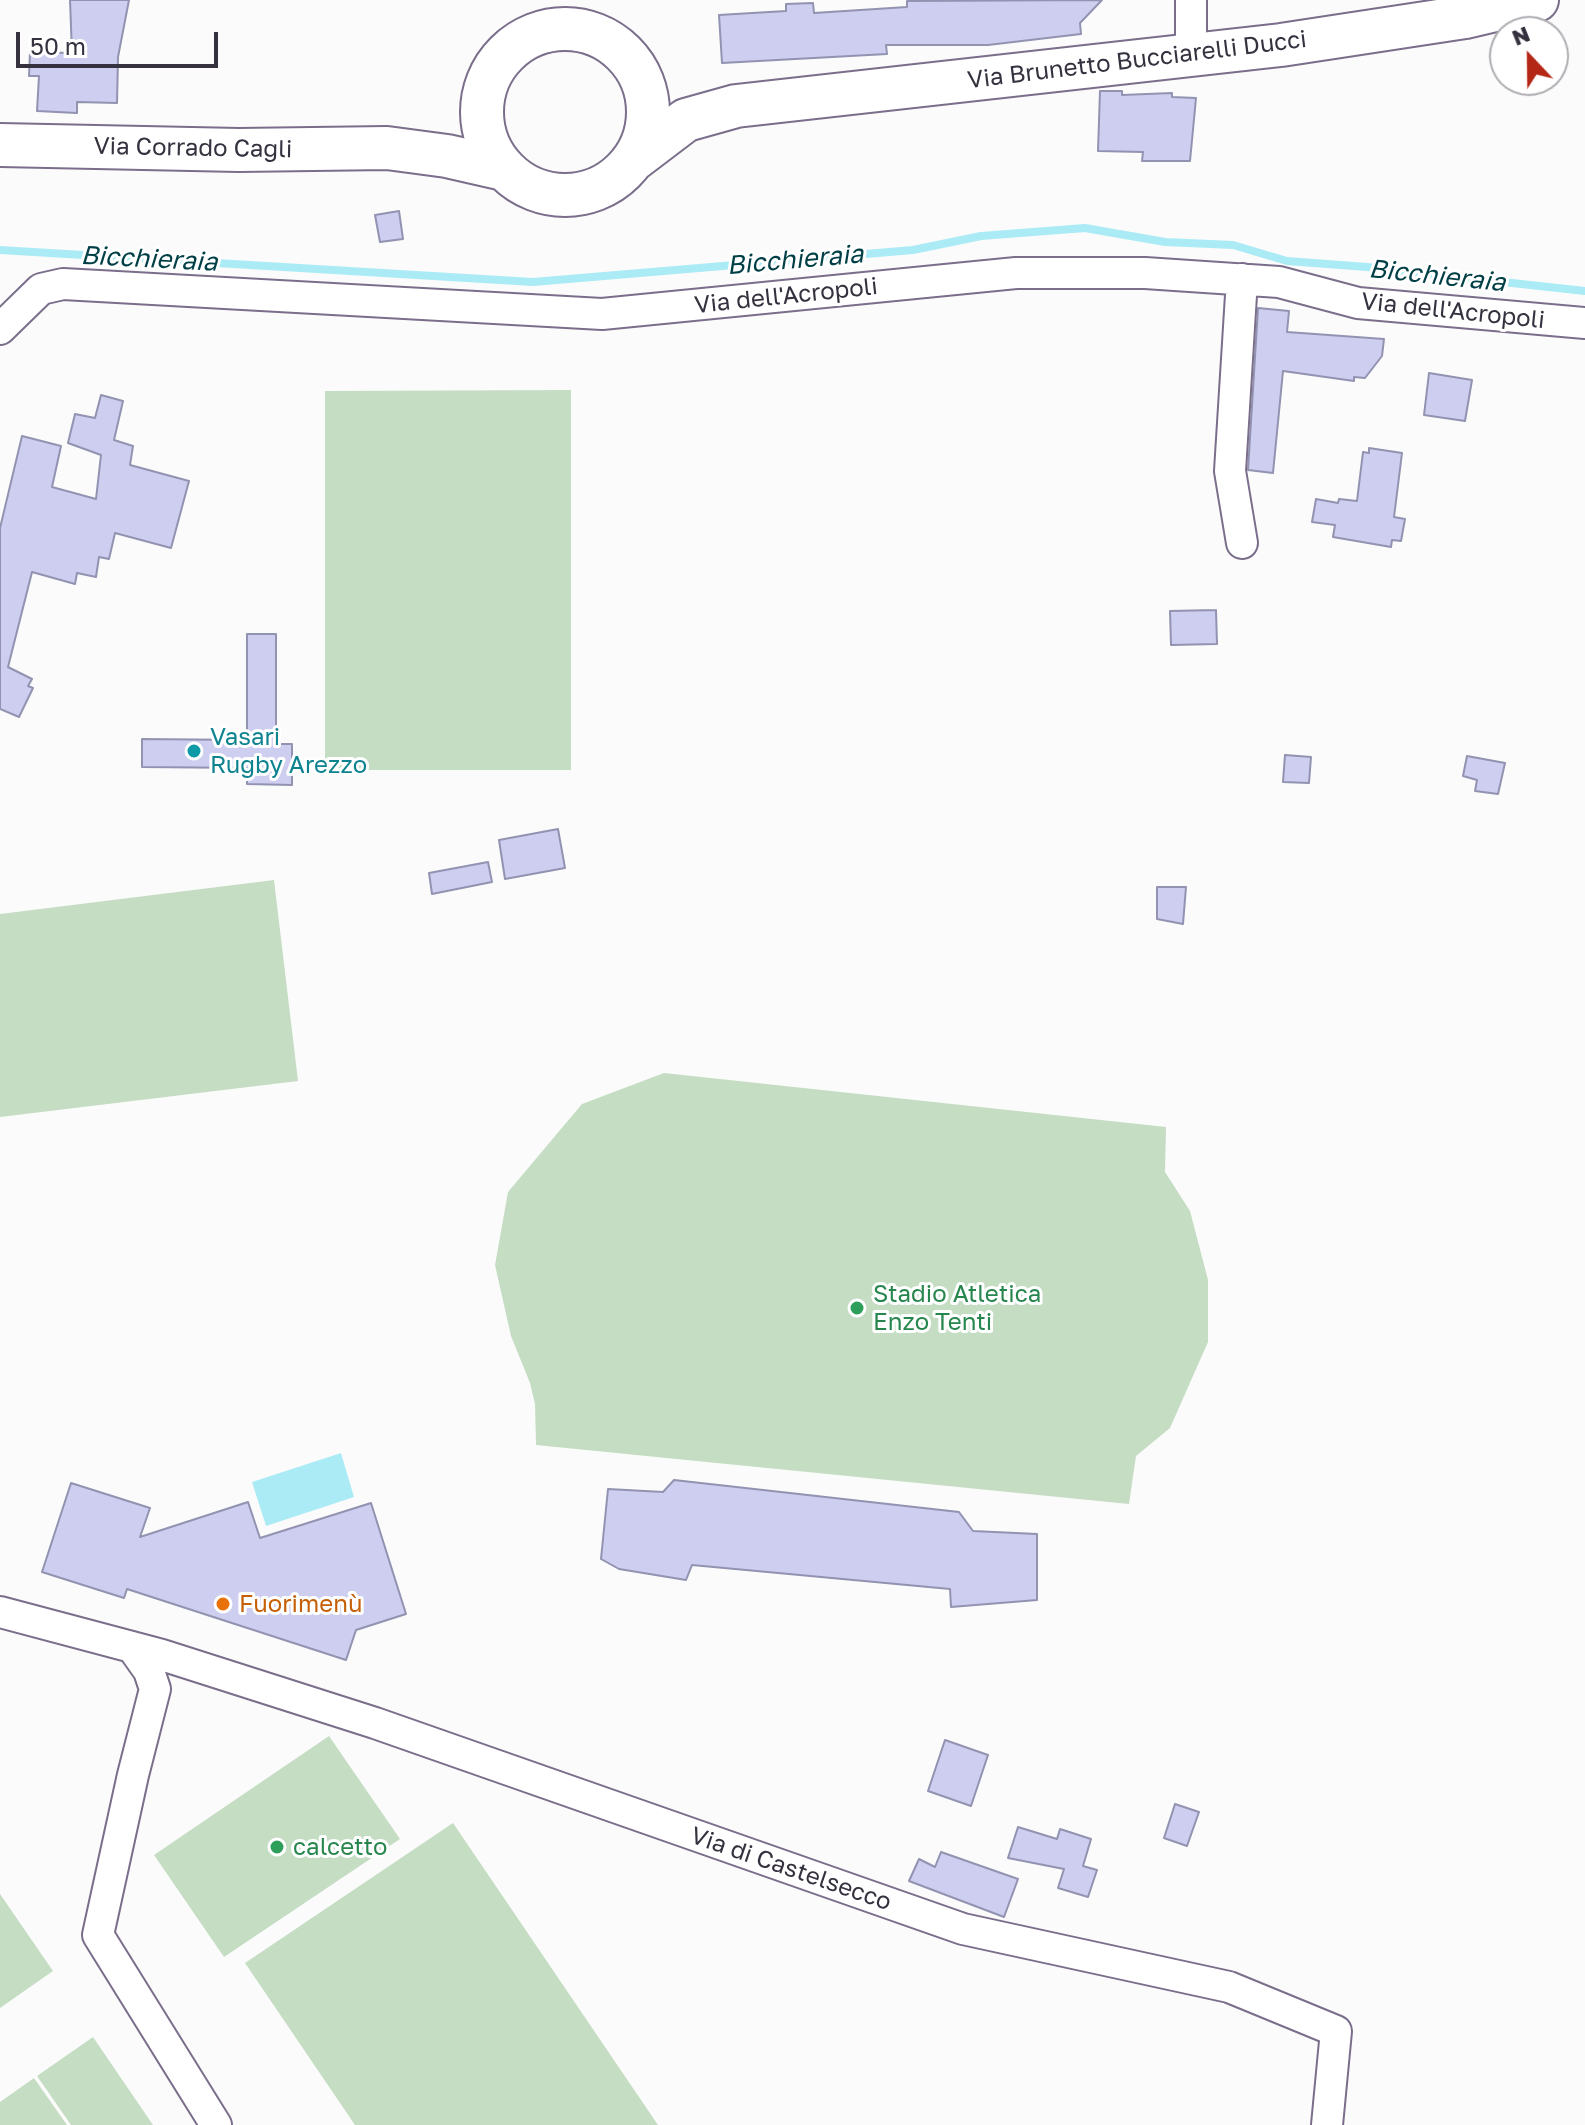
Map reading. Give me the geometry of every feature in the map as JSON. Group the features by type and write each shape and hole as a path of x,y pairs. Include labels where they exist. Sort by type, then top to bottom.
{"main road":[{"path":"552,0 523,39 505,53 492,71 484,91 481,113 491,152 504,169 522,184 545,193 569,195 593,190 615,179 632,161 645,137 649,110 644,83 620,50 593,0"},
{"name":"Via Brunetto Bucciarelli Ducci","path":"632,161 686,120 736,106 1281,45 1465,17 1537,0"},
{"path":"523,39 544,31 567,28 590,32 620,50"},
{"name":"Via Brunetto Bucciarelli Ducci","path":"620,50 666,84 709,103 736,106"},
{"name":"Via Corrado Cagli","path":"387,148 440,131 481,113"},
{"name":"Via Corrado Cagli","path":"0,145 239,150 387,148 447,156 504,169"}],"street":[{"path":"1191,0 1191,53"},
{"name":"Via dell'Acropoli","path":"0,329 41,289 63,284 602,314 1016,273 1145,273 1279,282 1358,303 1585,323"},
{"path":"1242,279 1230,471 1242,543"},
{"name":"Via di Castelsecco","path":"0,1612 162,1655 375,1723 963,1929 1242,1992 1336,2031 1327,2125"},
{"path":"132,1647 149,1671 155,1689 98,1935 216,2125"},
{"path":"155,1689 178,1674 210,1670"}],"green space":[{"path":"571,390 571,770 325,770 325,391"},
{"path":"274,880 298,1081 0,1117 0,914"},
{"name":"Stadio Atletica Enzo Tenti","path":"664,1073 1166,1127 1165,1172 1190,1211 1208,1280 1208,1342 1170,1428 1136,1456 1129,1504 536,1445 535,1404 511,1336 495,1265 508,1192 582,1104"},
{"name":"calcetto","path":"329,1736 400,1839 224,1957 154,1855"},
{"path":"453,1823 658,2125 355,2125 245,1963"},
{"path":"0,1894 53,1971 0,2008"},
{"path":"93,2037 153,2125 71,2125 37,2076"},
{"path":"34,2078 67,2125 0,2125 0,2102"}],"water":[{"path":"341,1453 354,1497 266,1526 252,1482"}],"building":[{"path":"70,0 129,0 118,57 117,103 77,102 77,113 37,111 39,76 29,76 30,52 72,53"},
{"path":"1102,0 1080,23 1081,34 988,45 886,45 887,54 722,63 719,15 786,11 786,4 813,3 814,13 907,7 907,1"},
{"path":"1100,91 1122,91 1122,95 1172,93 1172,97 1196,98 1190,161 1142,161 1143,152 1098,151"},
{"path":"399,211 403,239 380,242 375,215"},
{"path":"1258,308 1289,311 1287,332 1384,339 1382,356 1365,378 1354,377 1354,381 1283,371 1273,473 1248,470"},
{"path":"1429,373 1472,380 1465,421 1424,415"},
{"path":"101,395 123,401 114,440 133,446 130,465 189,481 171,548 115,533 109,559 99,557 96,577 77,573 75,584 32,572 8,667 32,679 28,686 33,688 19,717 0,709 0,528 22,436 61,446 52,487 96,499 101,455 68,443 75,414 95,418"},
{"path":"1369,448 1402,453 1394,517 1405,519 1401,541 1392,540 1391,547 1333,537 1335,525 1312,522 1316,499 1338,503 1339,499 1357,501 1363,452 1369,453"},
{"path":"1216,610 1217,644 1171,645 1170,611"},
{"path":"247,634 276,634 276,744 292,744 292,785 247,784 247,768 142,767 142,739 247,740"},
{"path":"1285,755 1311,757 1309,783 1283,782"},
{"path":"1467,756 1505,763 1498,794 1475,791 1477,780 1463,776"},
{"path":"558,829 565,868 505,879 499,840"},
{"path":"488,862 492,882 432,894 429,873"},
{"path":"1157,887 1186,887 1183,924 1157,919"},
{"path":"674,1480 959,1512 973,1531 1037,1534 1037,1600 951,1607 950,1589 692,1565 686,1580 619,1569 601,1559 608,1489 663,1492"},
{"path":"71,1483 150,1508 140,1537 248,1502 260,1538 371,1503 406,1614 356,1630 346,1660 127,1589 124,1598 42,1572"},
{"path":"945,1740 988,1755 971,1806 928,1791"},
{"path":"1175,1804 1199,1812 1187,1846 1164,1838"},
{"path":"1018,1827 1057,1839 1060,1829 1091,1839 1083,1866 1097,1870 1088,1897 1058,1888 1064,1869 1008,1858"},
{"path":"941,1852 1018,1879 1004,1917 909,1881 919,1859 935,1867"}],"waterway":[{"name":"Bicchieraia","path":"0,250 533,282 913,250 981,236 1085,228 1165,242 1233,245 1287,261 1585,291"}],"place":[{"name":"Vasari Rugby Arezzo","path":"194,751"},
{"name":"Stadio Atletica Enzo Tenti","path":"857,1308"},
{"name":"Fuorimenù","path":"223,1604"},
{"name":"calcetto","path":"277,1847"}]}
